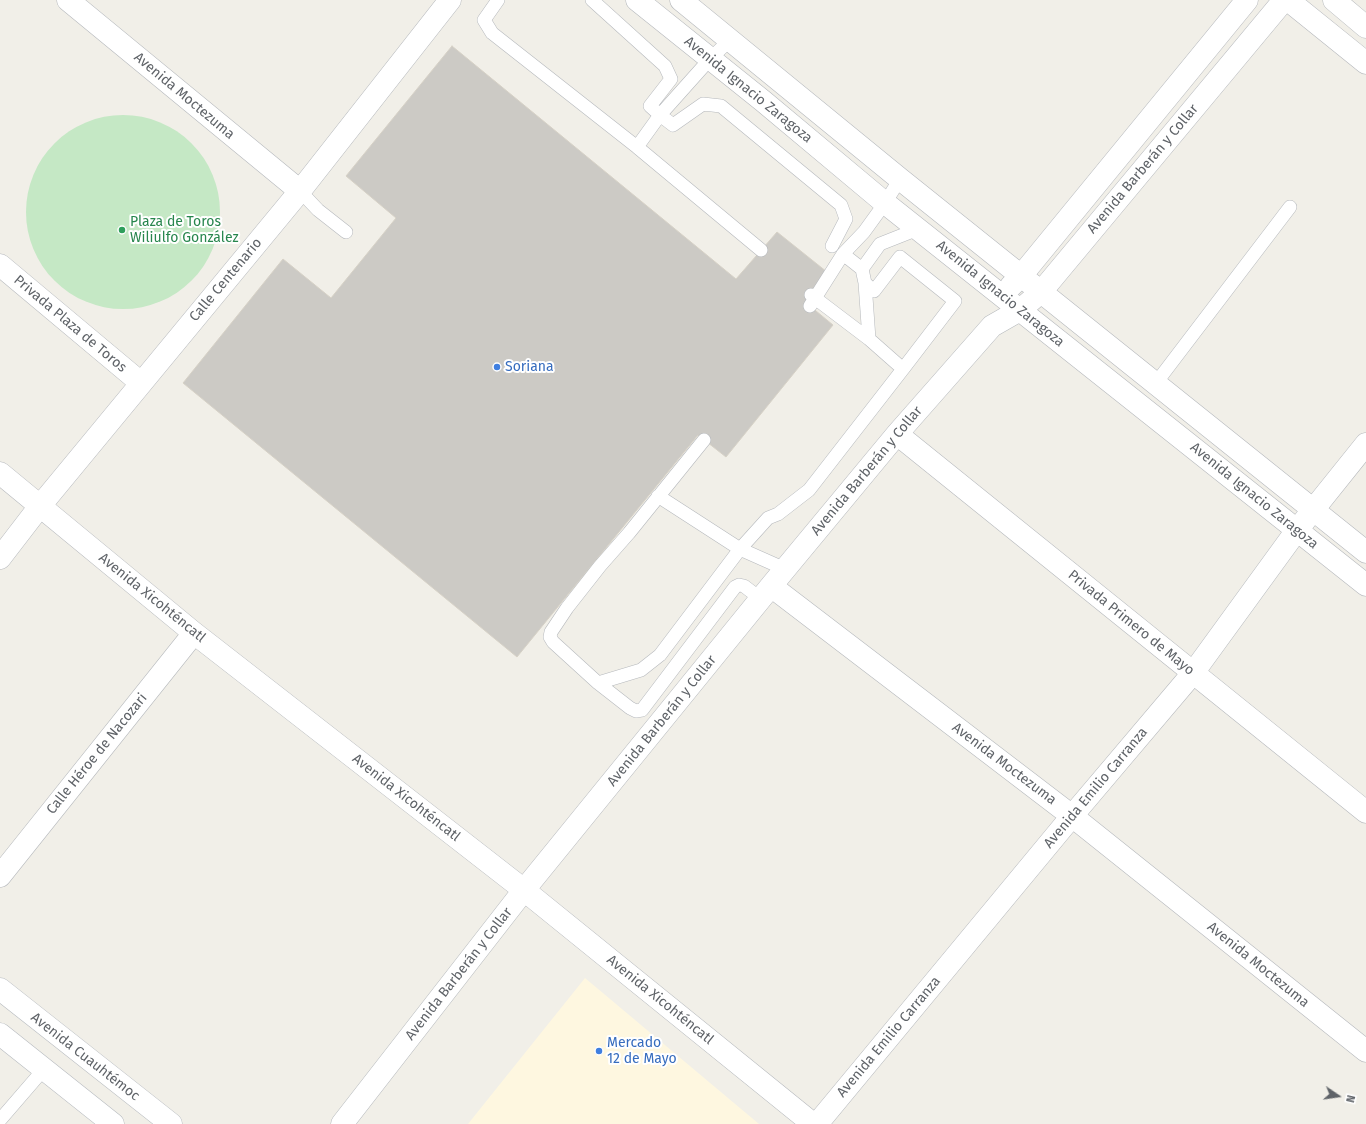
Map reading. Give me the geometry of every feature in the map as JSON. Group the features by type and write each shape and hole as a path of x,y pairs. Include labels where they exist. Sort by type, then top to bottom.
{"street":[{"name":"Avenida Moctezuma","path":"68,0 300,191"},
{"name":"Calle Centenario","path":"0,558 40,506 300,191 450,0"},
{"name":"Avenida Ignacio Zaragoza","path":"637,0 763,101 885,203 1366,585"},
{"name":"Avenida Ignacio Zaragoza","path":"681,0 900,179 1366,552"},
{"name":"Avenida Barberán y Collar","path":"992,326 1002,295 1021,276 1247,0"},
{"name":"Avenida Barberán y Collar","path":"342,1124 524,890 785,569 897,434 992,326 1020,310 1041,292 1284,0"},
{"path":"1288,0 1366,63"},
{"path":"1334,0 1366,27"},
{"path":"1150,118 1171,135"},
{"name":"Privada Plaza de Toros","path":"0,265 141,383"},
{"path":"1166,425 1182,404"},
{"name":"Privada Primero de Mayo","path":"897,434 1366,812"},
{"name":"Avenida Emilio Carranza","path":"817,1124 1072,816 1193,673 1297,530 1366,444"},
{"name":"Avenida Xicohténcatl","path":"0,473 194,633 524,890 813,1124"},
{"name":"Avenida Moctezuma","path":"766,593 1072,816 1366,1051"},
{"name":"Calle Héroe de Nacozari","path":"0,876 194,633"},
{"name":"Avenida Cuauhtémoc","path":"0,989 171,1124"},
{"path":"0,1034 113,1124"}],"lane":[{"path":"498,0 484,20 492,33 637,147 761,250"},
{"path":"592,0 666,66 671,79 637,147"},
{"path":"655,110 730,40"},
{"path":"655,110 672,125 703,104 721,106 841,205 846,219 832,246"},
{"path":"900,179 864,232 843,254 812,299 869,339 903,369"},
{"path":"300,191 318,210 346,232"},
{"path":"1156,384 1290,207"},
{"path":"862,269 880,244 918,229"},
{"path":"843,254 862,269 870,287 869,339"},
{"path":"598,683 641,670 660,655 740,549 768,518 778,514 809,490 955,301 900,257 870,287"},
{"path":"704,440 567,608 551,632 550,637 553,642 598,683 630,708 636,711 642,710 735,588 739,585 766,593"},
{"path":"658,496 740,549 785,569"},
{"path":"0,1120 44,1069"}],"shaded area":[{"name":"Mercado 12 de Mayo","path":"585,978 759,1124 468,1124"}],"green space":[{"name":"Plaza de Toros Wiliulfo González","path":"113,115 133,115 151,119 169,126 192,143 204,158 213,175 220,202 220,222 213,249 204,266 192,281 177,293 160,302 133,309 113,309 95,305 77,298 61,287 48,274 37,258 30,240 26,222 26,202 30,184 37,166 48,150 61,137 77,126 95,119"}],"building":[{"name":"Soriana","path":"452,46 736,279 777,232 827,272 810,306 833,325 726,457 698,435 517,657 183,383 283,259 331,298 396,218 346,176"}],"place":[{"name":"Plaza de Toros Wiliulfo González","path":"122,230"},
{"name":"Soriana","path":"497,367"},
{"name":"Mercado 12 de Mayo","path":"599,1051"}]}
